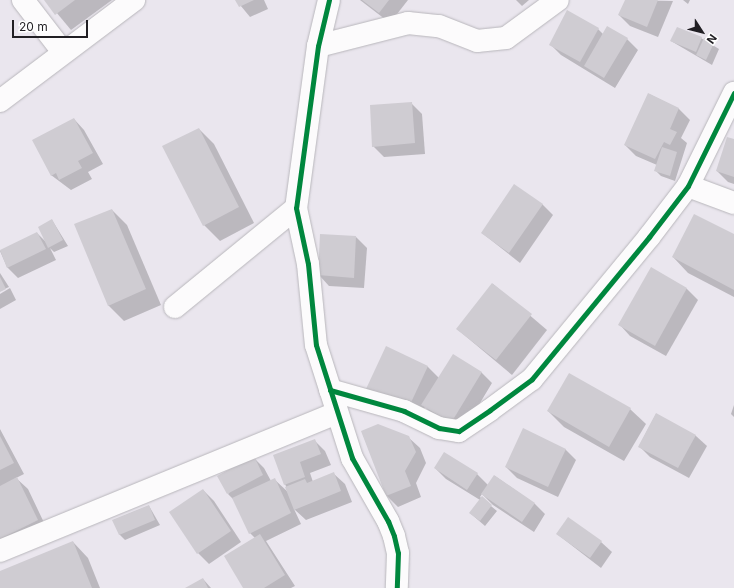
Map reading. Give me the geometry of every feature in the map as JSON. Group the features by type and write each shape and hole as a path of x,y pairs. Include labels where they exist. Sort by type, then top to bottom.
{"street":[{"path":"23,0 63,52"},
{"path":"0,101 63,52 134,0"},
{"path":"329,0 318,46 296,208 308,264 316,345 352,458 388,521 394,536 398,553 397,588"},
{"path":"318,46 408,23 439,26 477,41 506,38 558,0"},
{"path":"330,390 404,412 439,428 459,431 532,379 618,277 688,186 734,93"},
{"path":"688,186 734,203"},
{"path":"175,307 296,208"},
{"path":"0,551 337,413"}],"building":[{"path":"44,0 75,0 55,15"},
{"path":"235,0 254,0 239,7"},
{"path":"362,0 389,0 379,13"},
{"path":"625,0 658,0 647,27 618,15"},
{"path":"567,10 599,28 580,62 549,45"},
{"path":"607,26 628,38 604,78 584,66"},
{"path":"677,27 702,37 696,52 670,41"},
{"path":"704,38 714,43 706,60 696,55"},
{"path":"648,93 679,108 670,129 677,132 670,145 664,142 655,159 624,145"},
{"path":"412,102 415,143 372,147 370,105"},
{"path":"74,118 93,153 78,161 82,168 59,180 56,173 51,176 32,140"},
{"path":"199,128 239,207 203,226 162,146"},
{"path":"727,137 734,139 734,177 716,171"},
{"path":"662,147 677,152 670,176 654,171"},
{"path":"514,184 543,204 509,253 481,233"},
{"path":"112,209 146,289 108,306 74,224"},
{"path":"694,214 734,234 734,290 672,257"},
{"path":"52,219 63,240 48,248 38,227"},
{"path":"37,232 46,249 7,268 0,250"},
{"path":"320,234 356,236 354,278 318,275"},
{"path":"651,267 687,288 655,346 618,325"},
{"path":"0,277 6,289 0,292"},
{"path":"492,283 532,314 496,360 456,329"},
{"path":"386,346 428,366 408,409 366,389"},
{"path":"453,354 482,372 451,423 421,405"},
{"path":"569,373 631,408 609,447 547,411"},
{"path":"656,413 696,435 678,468 638,447"},
{"path":"378,424 409,436 416,452 405,471 411,486 386,496 361,431"},
{"path":"523,428 566,449 548,487 505,467"},
{"path":"0,436 14,463 0,470"},
{"path":"315,439 321,454 300,462 305,477 284,485 273,455"},
{"path":"444,452 478,473 467,490 434,468"},
{"path":"254,456 263,475 227,494 217,476"},
{"path":"334,472 341,491 294,510 285,487 305,479 307,483"},
{"path":"494,475 535,503 522,522 481,494"},
{"path":"17,477 38,520 0,539 0,486"},
{"path":"275,478 291,513 249,534 232,498"},
{"path":"203,489 231,531 197,554 169,512"},
{"path":"482,496 492,505 480,521 469,513"},
{"path":"149,505 155,520 119,535 112,520"},
{"path":"568,517 602,541 590,558 556,534"},
{"path":"260,534 285,575 264,588 243,588 224,556"},
{"path":"73,541 92,588 0,588 0,571"},
{"path":"203,578 208,588 185,588"}],"cycle path":[{"path":"329,0 318,46 296,208 308,264 316,345 352,458 388,521 394,536 398,553 397,588"},
{"path":"330,390 404,411 439,428 459,431 490,410 532,379 649,237 688,186 734,93"}]}
